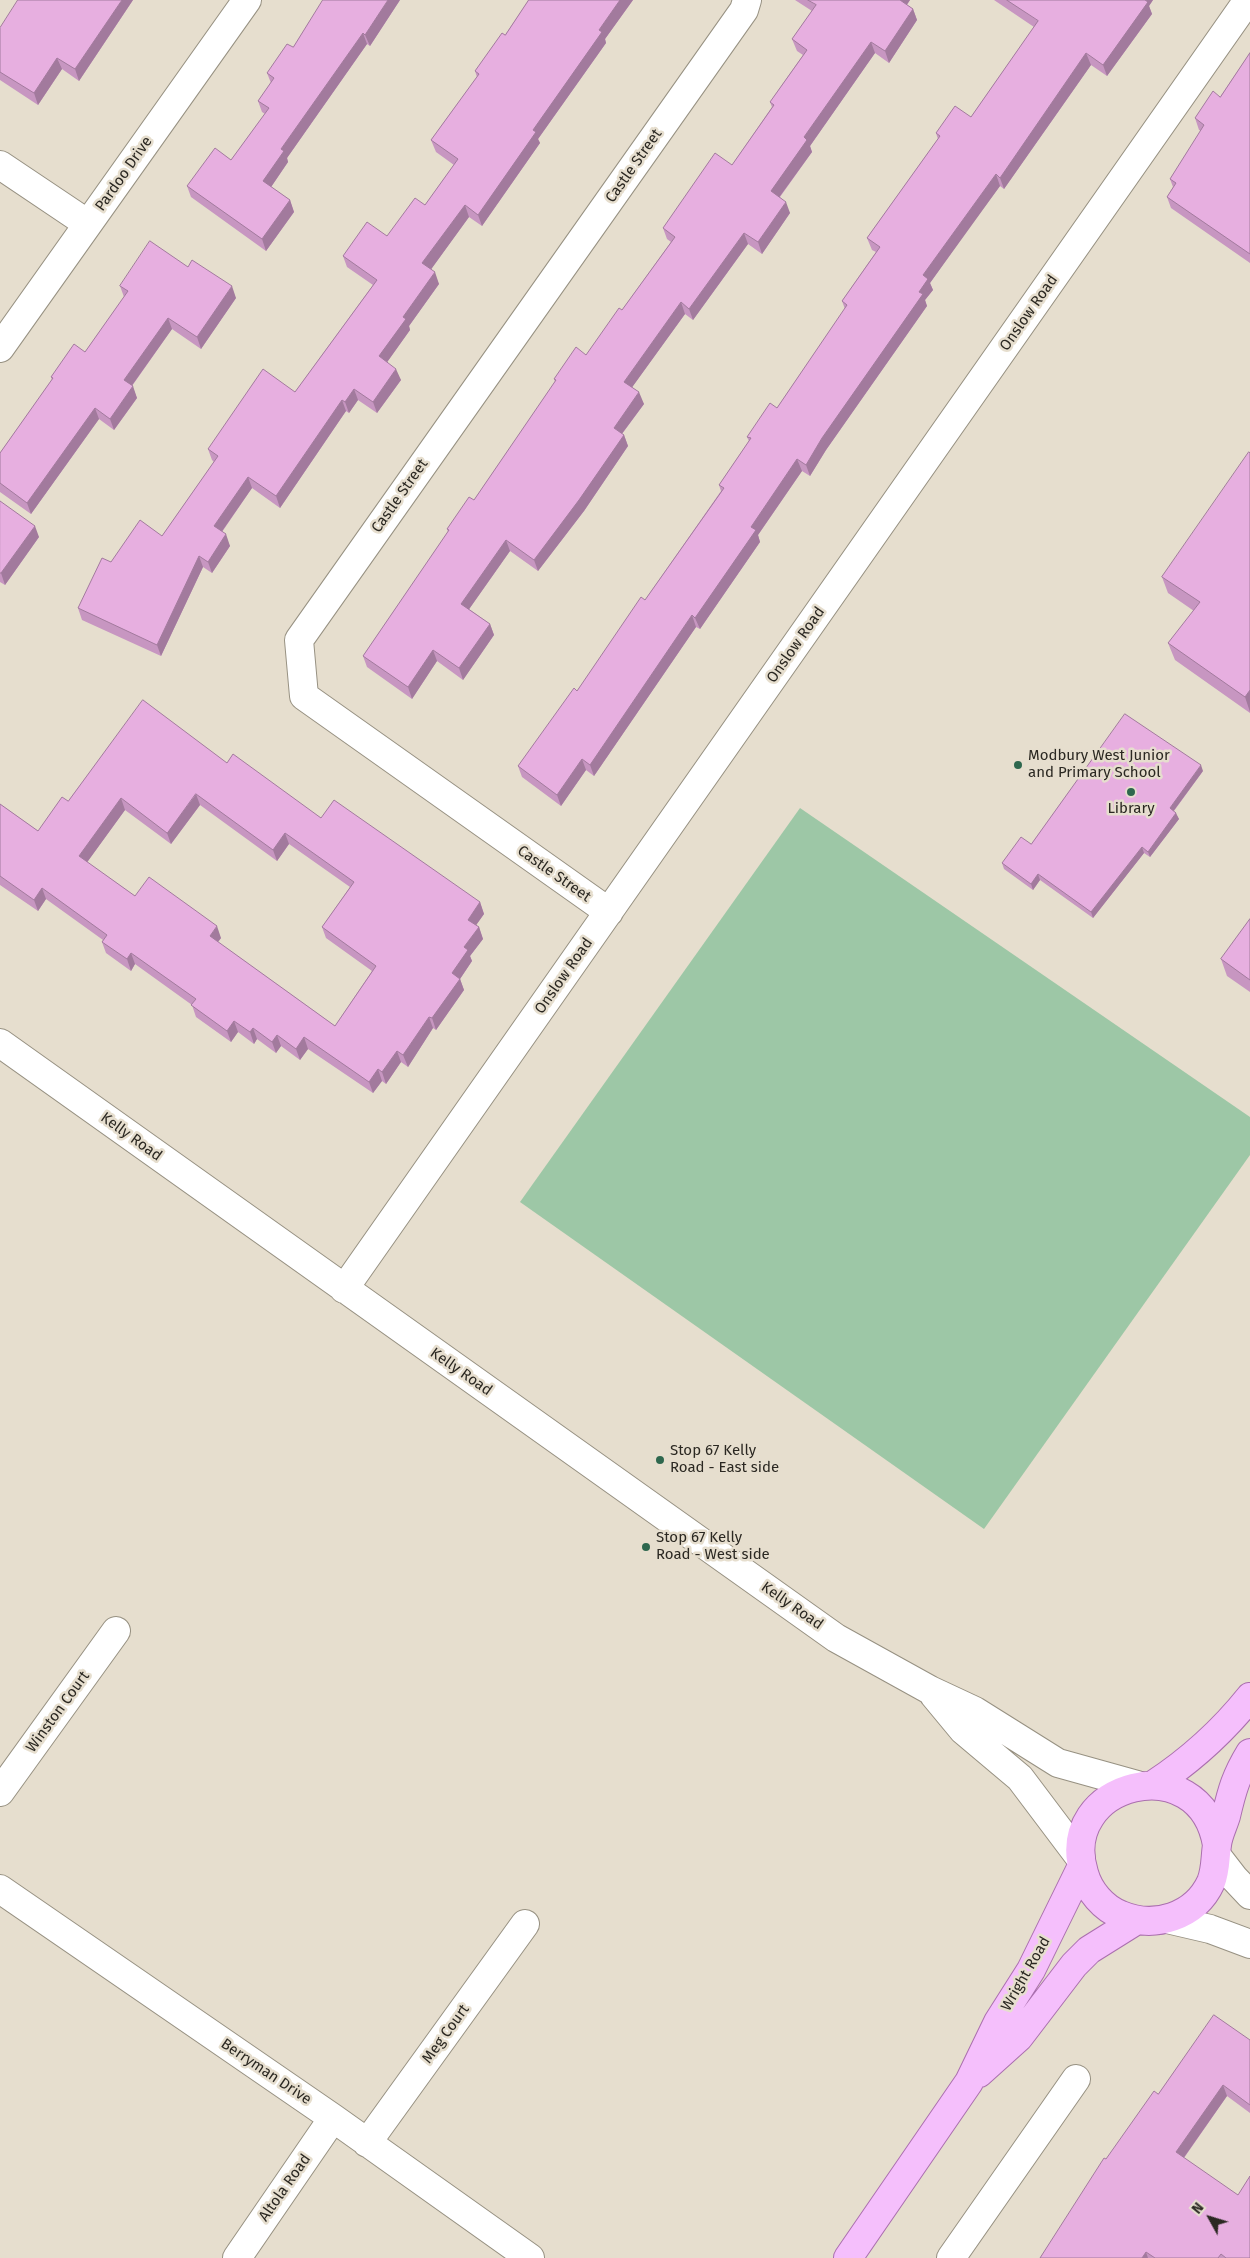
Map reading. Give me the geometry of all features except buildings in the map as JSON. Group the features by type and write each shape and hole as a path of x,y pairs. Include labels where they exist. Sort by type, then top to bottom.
{"main road":[{"path":"1250,1697 1231,1721 1179,1768 1145,1785 1114,1795 1095,1812 1084,1834 1081,1862 1088,1885 1101,1902 1118,1914 1137,1920 1152,1921 1167,1919 1180,1914 1202,1895 1210,1884 1236,1777 1250,1753"},
{"path":"1145,1785 1176,1790 1196,1803 1210,1822 1217,1851"},
{"name":"Wright Road","path":"848,2258 969,2082 998,2022 1031,1970 1081,1862"},
{"name":"Wright Road","path":"969,2082 1020,2036 1074,1965 1089,1950 1137,1920"}],"street":[{"name":"Pardoo Drive","path":"0,348 247,0"},
{"name":"Castle Street","path":"608,912 304,696 299,640 744,10 747,0"},
{"name":"Onslow Road","path":"344,1288 1248,0"},
{"path":"0,164 88,224"},
{"name":"Kelly Road","path":"0,1043 836,1638 930,1690 975,1711 1058,1763 1145,1785"},
{"name":"Winston Court","path":"0,1792 116,1631"},
{"name":"Kelly Road","path":"930,1690 963,1730 1020,1778 1081,1862"},
{"path":"1217,1851 1234,1878 1250,1895"},
{"name":"Berryman Drive","path":"0,1889 333,2118 530,2258"},
{"path":"1167,1919 1210,1929 1250,1944"},
{"name":"Meg Court","path":"367,2144 525,1924"},
{"path":"951,2258 1076,2079"},
{"name":"Altola Road","path":"237,2258 333,2118"}],"green space":[{"path":"800,808 1250,1117 1250,1155 984,1529 520,1202"}],"place":[{"name":"Modbury West Junior and Primary School","path":"1018,765"},
{"name":"Library","path":"1131,792"},
{"name":"Stop 67 Kelly Road - East side","path":"660,1460"},
{"name":"Stop 67 Kelly Road - West side","path":"646,1547"}]}
